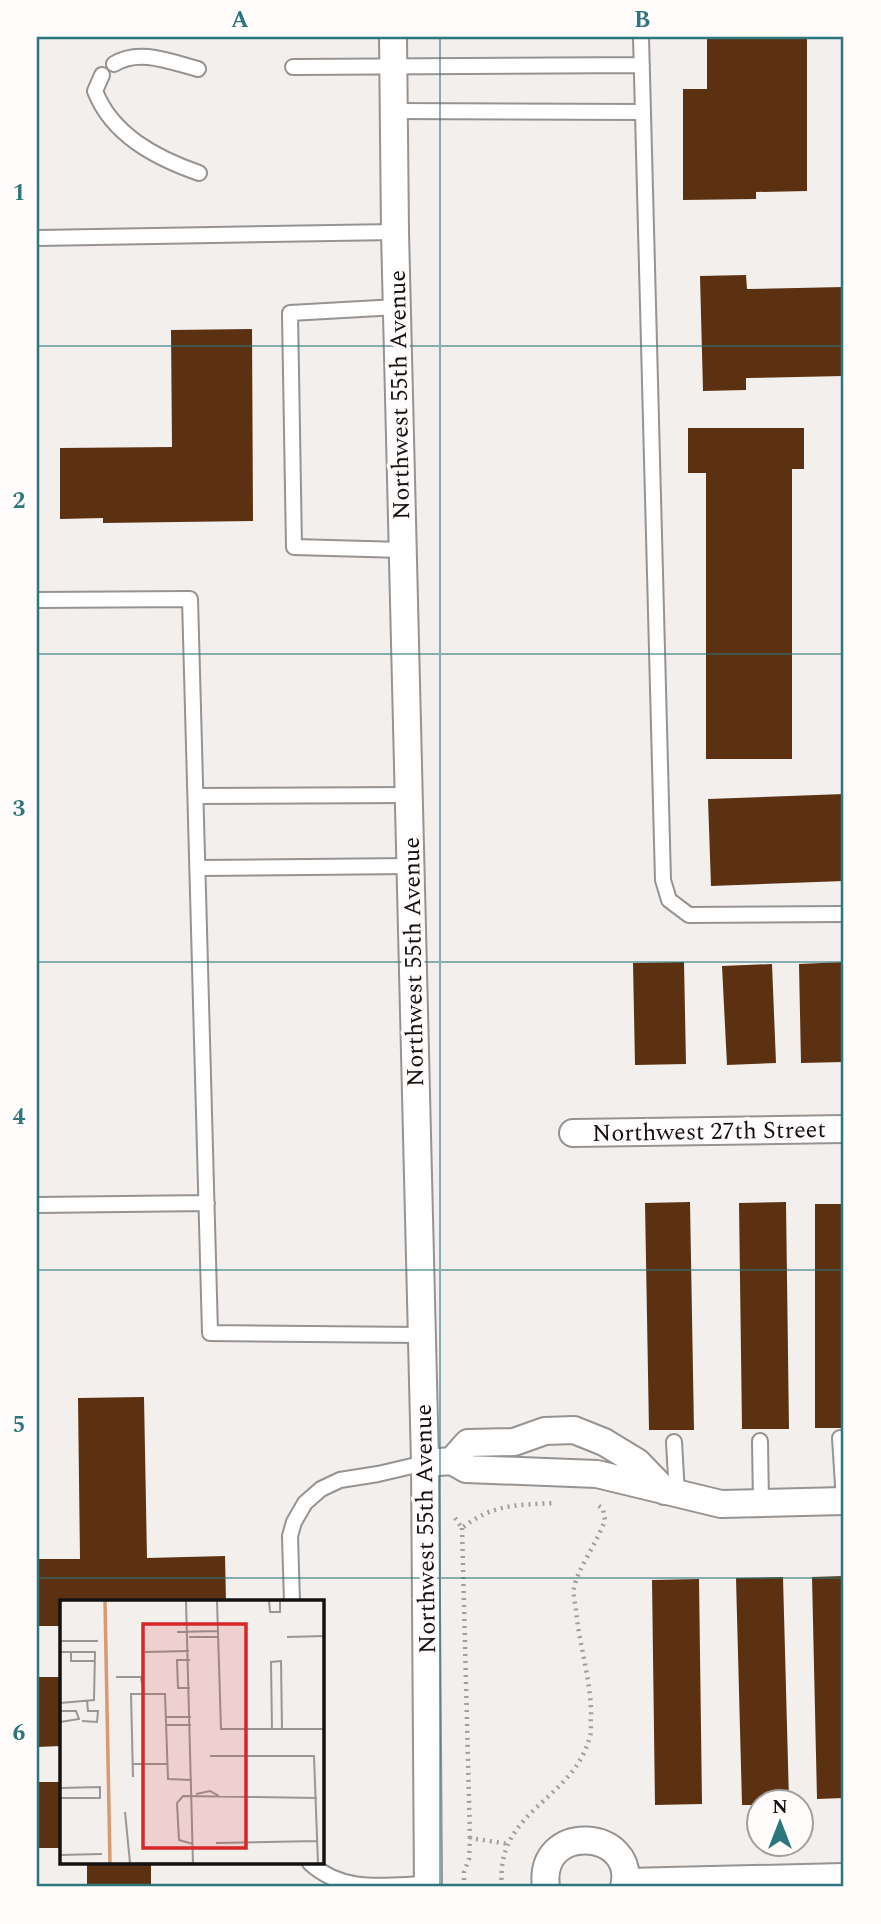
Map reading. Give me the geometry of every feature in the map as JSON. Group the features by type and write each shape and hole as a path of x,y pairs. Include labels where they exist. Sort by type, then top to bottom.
{"street":[{"name":"Northwest 55th Avenue","path":"393,37 395,232 425,1463 428,1886"},
{"name":"Northwest 27th Street","path":"573,1133 844,1129"},
{"path":"452,1461 468,1443 514,1442 545,1431 574,1430 604,1442 637,1462 671,1493"},
{"path":"425,1463 452,1461 467,1469 597,1474 721,1504 844,1501"},
{"path":"546,1887 544,1877 554,1854 563,1846 587,1839 611,1848 624,1869 625,1884 844,1877"}],"lane":[{"path":"641,37 663,880 669,900 689,915 844,914"},
{"path":"114,64 124,58 143,57 198,69"},
{"path":"293,66 642,65"},
{"path":"102,75 95,91 100,104 124,132 165,161 199,173"},
{"path":"394,111 643,112"},
{"path":"37,238 395,232"},
{"path":"397,307 290,313 294,547 403,550"},
{"path":"37,600 190,599 211,1334 422,1335"},
{"path":"196,796 409,795"},
{"path":"198,869 411,866"},
{"path":"37,1205 207,1203"},
{"path":"840,1438 844,1501"},
{"path":"760,1441 761,1503"},
{"path":"671,1493 674,1442"},
{"path":"292,1600 290,1536 294,1522 305,1503 321,1489 340,1479 378,1474 425,1463"},
{"path":"311,1864 331,1878 355,1886 428,1886"}],"path":[{"path":"462,1528 477,1517 504,1506 566,1502"},
{"path":"502,1887 502,1863 508,1844 520,1822 563,1784 577,1766 590,1736 591,1690 577,1619 574,1588 605,1520 603,1509 596,1503"},
{"path":"450,1512 462,1528 470,1838 464,1887"},
{"path":"470,1838 508,1844"}],"building":[{"path":"707,37 807,37 807,191 756,192 756,199 683,200 683,89 707,89"},
{"path":"746,275 747,289 844,287 844,376 746,378 746,390 703,391 700,276"},
{"path":"252,329 253,521 103,523 103,518 60,519 60,448 172,447 171,330"},
{"path":"688,428 804,428 804,469 792,469 792,759 706,759 706,473 688,473"},
{"path":"844,794 844,881 711,886 708,799"},
{"path":"684,962 686,1064 635,1065 633,963"},
{"path":"844,962 844,1062 801,1063 799,964"},
{"path":"772,964 776,1063 727,1065 722,966"},
{"path":"690,1202 694,1430 649,1430 645,1203"},
{"path":"786,1202 789,1429 742,1429 739,1203"},
{"path":"815,1204 844,1204 844,1428 815,1428"},
{"path":"144,1397 147,1558 225,1556 226,1600 60,1600 60,1626 37,1626 37,1559 80,1559 78,1398"},
{"path":"844,1576 844,1798 817,1799 812,1577"},
{"path":"783,1577 789,1787 744,1787 744,1805 742,1805 736,1578"},
{"path":"699,1579 702,1804 655,1805 652,1580"},
{"path":"37,1677 60,1677 60,1746 37,1747"},
{"path":"37,1782 60,1782 60,1848 37,1848"},
{"path":"87,1864 151,1864 151,1887 87,1887"}]}
